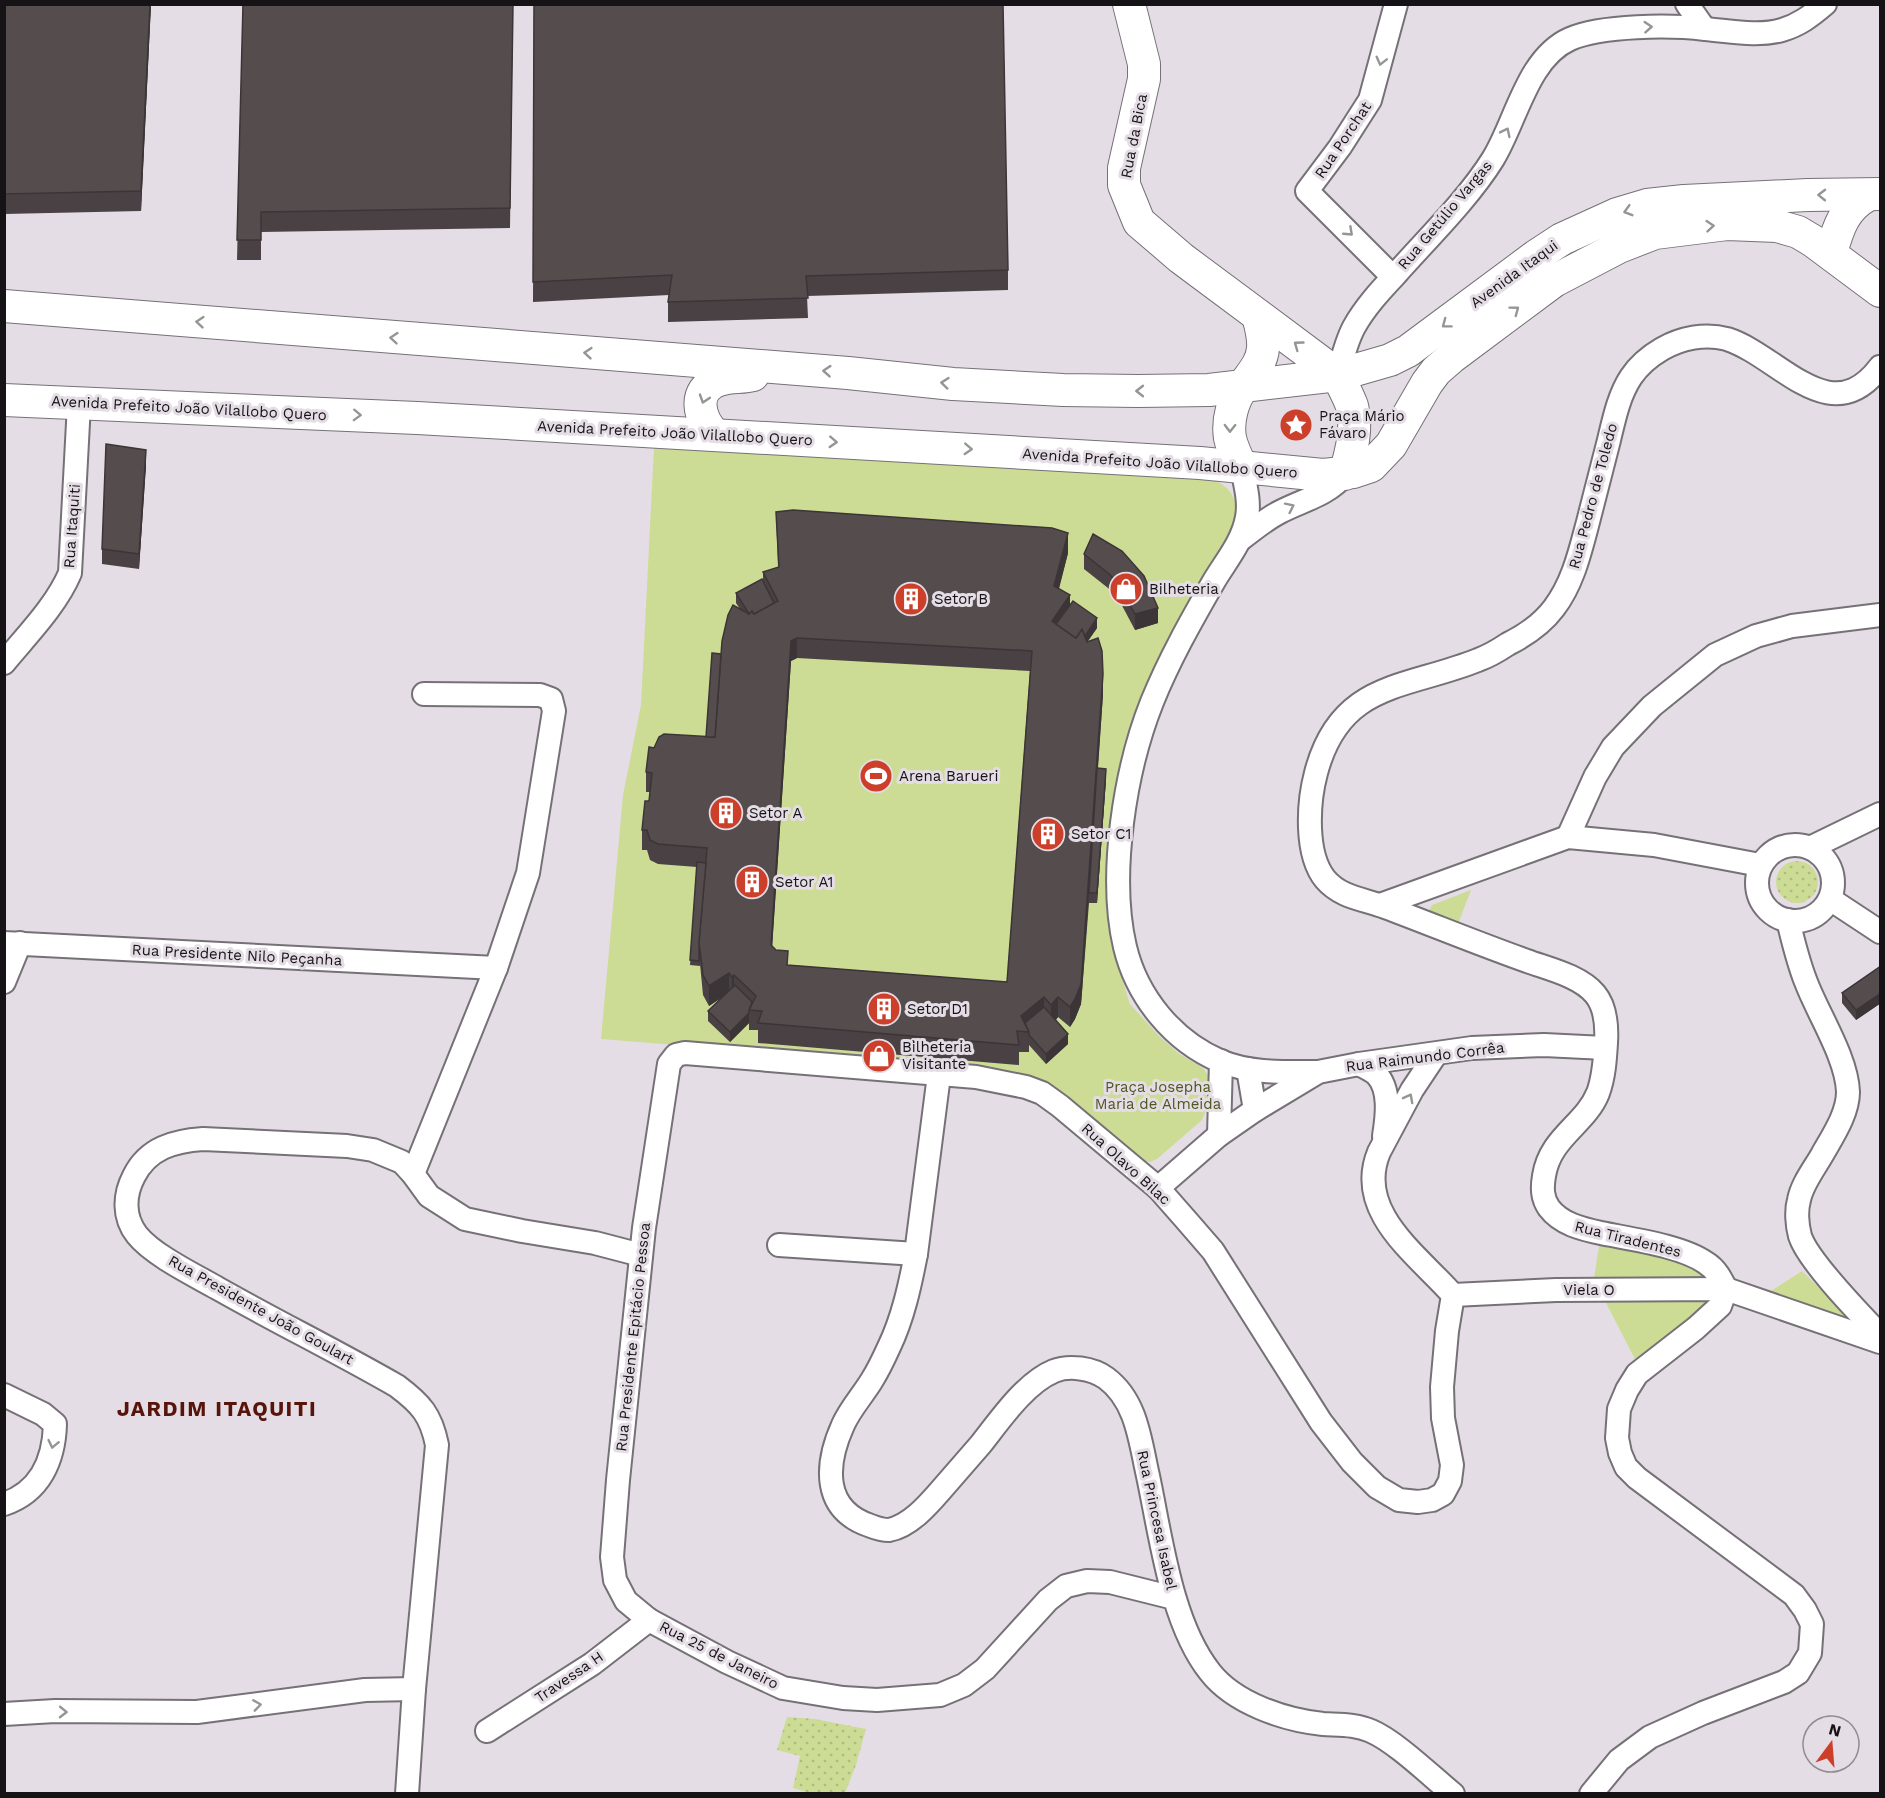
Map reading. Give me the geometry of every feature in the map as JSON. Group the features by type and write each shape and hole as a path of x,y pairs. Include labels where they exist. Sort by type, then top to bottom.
{"main road":[{"name":"Rua da Bica","path":"1129,4 1144,64 1144,79 1124,168 1124,185 1139,222 1159,241 1338,375"},
{"path":"1831,253 1844,215 1853,204 1874,194"},
{"name":"Avenida Itaqui","path":"1338,375 1390,360 1408,351 1562,239 1617,214 1647,205 1684,201 1874,194"},
{"name":"Avenida Itaqui","path":"1436,371 1554,280 1636,238 1655,233 1695,227 1756,224 1777,226 1798,232 1831,253 1881,291"},
{"path":"4,306 770,367 953,384 1063,390 1198,391 1338,375 1352,407 1353,417 1353,441 1344,474"},
{"path":"1242,468 1232,447 1229,428 1232,410 1242,387 1259,364 1263,350 1258,316"},
{"path":"715,435 701,416 702,398 707,389 718,380 749,376 770,367"},
{"name":"Avenida Prefeito João Vilallobo Quero","path":"4,400 417,418 1062,454 1200,463 1298,474 1344,474 1371,466 1384,454 1436,371"}],"street":[{"name":"Rua Porchat","path":"1393,277 1307,191 1340,147 1370,100 1396,4"},
{"path":"1686,4 1704,28"},
{"name":"Rua Getúlio Vargas","path":"1338,375 1346,345 1354,327 1374,298 1460,202 1493,159 1534,74 1558,46 1569,39 1589,33 1655,26 1704,28 1740,33 1780,31 1808,19 1825,4"},
{"name":"Rua Pedro de Toledo","path":"1380,904 1350,897 1336,890 1323,877 1316,862 1310,821 1311,794 1316,772 1330,738 1344,717 1360,702 1394,686 1479,660 1537,627 1554,609 1567,588 1577,562 1617,408 1628,380 1639,366 1676,342 1693,337 1708,337 1727,339 1752,351 1809,387 1841,394 1862,387 1881,367"},
{"name":"Rua Itaquiti","path":"12,664 70,573 79,404"},
{"path":"1242,468 1248,500 1247,517 1241,539 1182,637 1165,670 1138,744 1124,812 1118,875 1119,907 1125,947 1137,983 1154,1009 1175,1033 1221,1061 1248,1069 1318,1072"},
{"path":"1241,539 1277,514 1326,491 1344,474"},
{"path":"1568,837 1595,777 1613,747 1652,706 1715,654 1756,636 1792,626 1881,615"},
{"path":"413,1174 514,918 530,863 554,711 551,699 540,695 424,694"},
{"path":"1810,848 1881,814"},
{"path":"1380,904 1568,837 1654,845 1760,866"},
{"path":"1788,845 1810,848 1821,855 1828,864 1833,886 1830,899 1822,909 1801,921 1777,917 1767,910 1760,900 1757,877 1760,866 1776,849 1788,845"},
{"path":"1830,899 1881,932"},
{"name":"Rua Tiradentes","path":"1380,904 1471,941 1568,976 1597,996 1606,1024 1603,1074 1598,1094 1583,1116 1555,1146 1546,1163 1543,1197 1551,1211 1565,1222 1682,1252 1704,1261 1720,1277 1726,1289"},
{"path":"1788,920 1806,982 1840,1059 1848,1090 1846,1105 1834,1134 1799,1200 1799,1232 1812,1258 1881,1335"},
{"name":"Rua Presidente Nilo Peçanha","path":"4,982 12,943 495,968"},
{"name":"Rua Raimundo Corrêa","path":"1158,1188 1219,1135 1318,1072 1472,1048 1544,1045 1605,1048"},
{"name":"Rua Presidente Epitácio Pessoa","path":"649,1620 626,1600 615,1580 612,1557 641,1255 666,1073 672,1059 679,1053 685,1053"},
{"name":"Rua Olavo Bilac","path":"685,1053 1005,1082 1042,1093 1158,1188 1213,1251 1321,1422 1352,1462 1377,1486 1400,1500 1418,1502 1432,1500 1443,1494 1450,1481 1452,1465 1443,1418 1442,1388 1453,1295"},
{"path":"1436,1054 1412,1090 1383,1143 1375,1161 1372,1179 1379,1209 1385,1220 1453,1295"},
{"path":"1219,1135 1221,1061"},
{"path":"1359,1064 1375,1074 1385,1092 1387,1106 1383,1143"},
{"path":"1248,1069 1255,1110"},
{"path":"779,1245 916,1254 939,1075"},
{"name":"Rua Presidente João Goulart","path":"407,1794 414,1689 437,1445 434,1426 426,1411 398,1386 225,1293 159,1253 138,1236 128,1220 126,1204 128,1191 142,1163 155,1151 184,1140 347,1146 373,1150 402,1162 429,1196 465,1219 522,1232 595,1243 641,1255"},
{"name":"Rua Princesa Isabel","path":"916,1254 911,1280 891,1345 873,1379 843,1424 830,1465 831,1487 839,1504 852,1517 868,1526 887,1530 906,1523 927,1506 1036,1382 1055,1371 1070,1368 1103,1376 1119,1389 1131,1407 1174,1598 1191,1641 1207,1669 1220,1685 1235,1697 1271,1711 1321,1724 1358,1727 1371,1731 1384,1738 1453,1794"},
{"path":"1591,1794 1619,1760 1650,1737 1703,1713 1784,1682 1798,1673 1810,1653 1812,1624 1794,1594 1637,1478 1626,1467 1620,1453 1617,1438 1619,1409 1637,1374 1696,1328 1720,1306 1726,1289"},
{"name":"Viela O","path":"1453,1295 1556,1290 1726,1289 1881,1342"},
{"path":"4,1395 43,1414 55,1424 46,1469 38,1482 27,1493 4,1504"},
{"name":"Rua 25 de Janeiro","path":"649,1620 783,1689 843,1698 877,1700 940,1695 964,1685 985,1669 1048,1600 1066,1586 1087,1581 1110,1582 1174,1598"},
{"name":"Travessa H","path":"487,1731 592,1664 649,1620"},
{"path":"4,1714 197,1712 365,1690 414,1689"}],"green space":[{"name":"Arena Barueri","path":"654,447 1208,478 1222,484 1231,493 1240,518 1167,654 1109,913 1113,950 1130,1004 1159,1036 1178,1053 1203,1068 1211,1080 1211,1096 1202,1120 1157,1159 1150,1162 1142,1160 1066,1097 676,1045 601,1039 623,795 641,705"},
{"path":"1797,861 1812,867 1818,882 1812,897 1797,903 1782,897 1776,882 1782,867"},
{"path":"1471,890 1458,924 1428,912 1432,905"},
{"path":"1599,1246 1678,1259 1704,1274 1705,1282 1593,1285"},
{"path":"1802,1271 1851,1319 1850,1322 1771,1291"},
{"path":"1701,1296 1710,1301 1637,1363 1604,1299"},
{"path":"787,1717 815,1719 866,1729 845,1793 810,1793 793,1788 800,1756 777,1750"}],"building":[{"path":"4,4 150,4 141,191 4,194"},
{"path":"243,4 513,4 510,208 261,212 261,240 237,240"},
{"path":"534,4 1003,4 1008,270 806,276 808,298 668,302 672,275 533,282"},
{"path":"106,444 146,450 139,554 102,549"},
{"path":"793,510 1052,528 1068,533 1054,586 1070,595 1052,621 1076,638 1082,629 1087,642 1098,638 1102,651 1103,674 1081,984 1070,1007 1058,997 1051,1005 1044,997 1021,1016 1029,1032 1017,1031 1019,1045 758,1023 762,1011 749,1010 756,996 734,975 732,977 729,973 709,986 703,975 699,942 707,848 658,844 650,840 647,830 642,830 645,801 649,801 652,773 646,772 649,747 654,748 659,737 664,734 715,737 722,641 728,615 733,605 749,614 752,611 754,614 778,601 763,572 779,567 776,512","holes":["797,638 1032,651 1007,982 787,965 788,951 776,950 771,945 791,641"]},
{"path":"1093,534 1122,551 1144,576 1158,608 1135,614 1118,583 1084,554"},
{"path":"762,579 774,603 754,614 752,611 749,614 736,593"},
{"path":"1073,601 1097,618 1085,636 1082,629 1076,638 1056,624"},
{"path":"712,653 721,654 715,737 706,737"},
{"path":"1097,768 1106,769 1097,893 1089,893"},
{"path":"697,862 706,863 699,961 690,960"},
{"path":"1881,966 1881,993 1856,1010 1842,993"},
{"path":"735,985 752,1002 749,1013 730,1032 708,1011"},
{"path":"1044,1007 1068,1034 1046,1054 1029,1035 1025,1023"}],"place":[{"name":"Praça Mário Fávaro","path":"1296,425"},
{"name":"Bilheteria","path":"1126,589"},
{"name":"Setor B","path":"911,599"},
{"name":"Arena Barueri","path":"876,776"},
{"name":"Setor A","path":"726,813"},
{"name":"Setor C1","path":"1048,834"},
{"name":"Setor A1","path":"752,882"},
{"name":"Setor D1","path":"884,1009"},
{"name":"Bilheteria Visitante","path":"879,1056"}],"district":[{"name":"JARDIM ITAQUITI","path":"217,1408"}],"park label":[{"name":"Praça Josepha Maria de Almeida","path":"1158,1096"}]}
